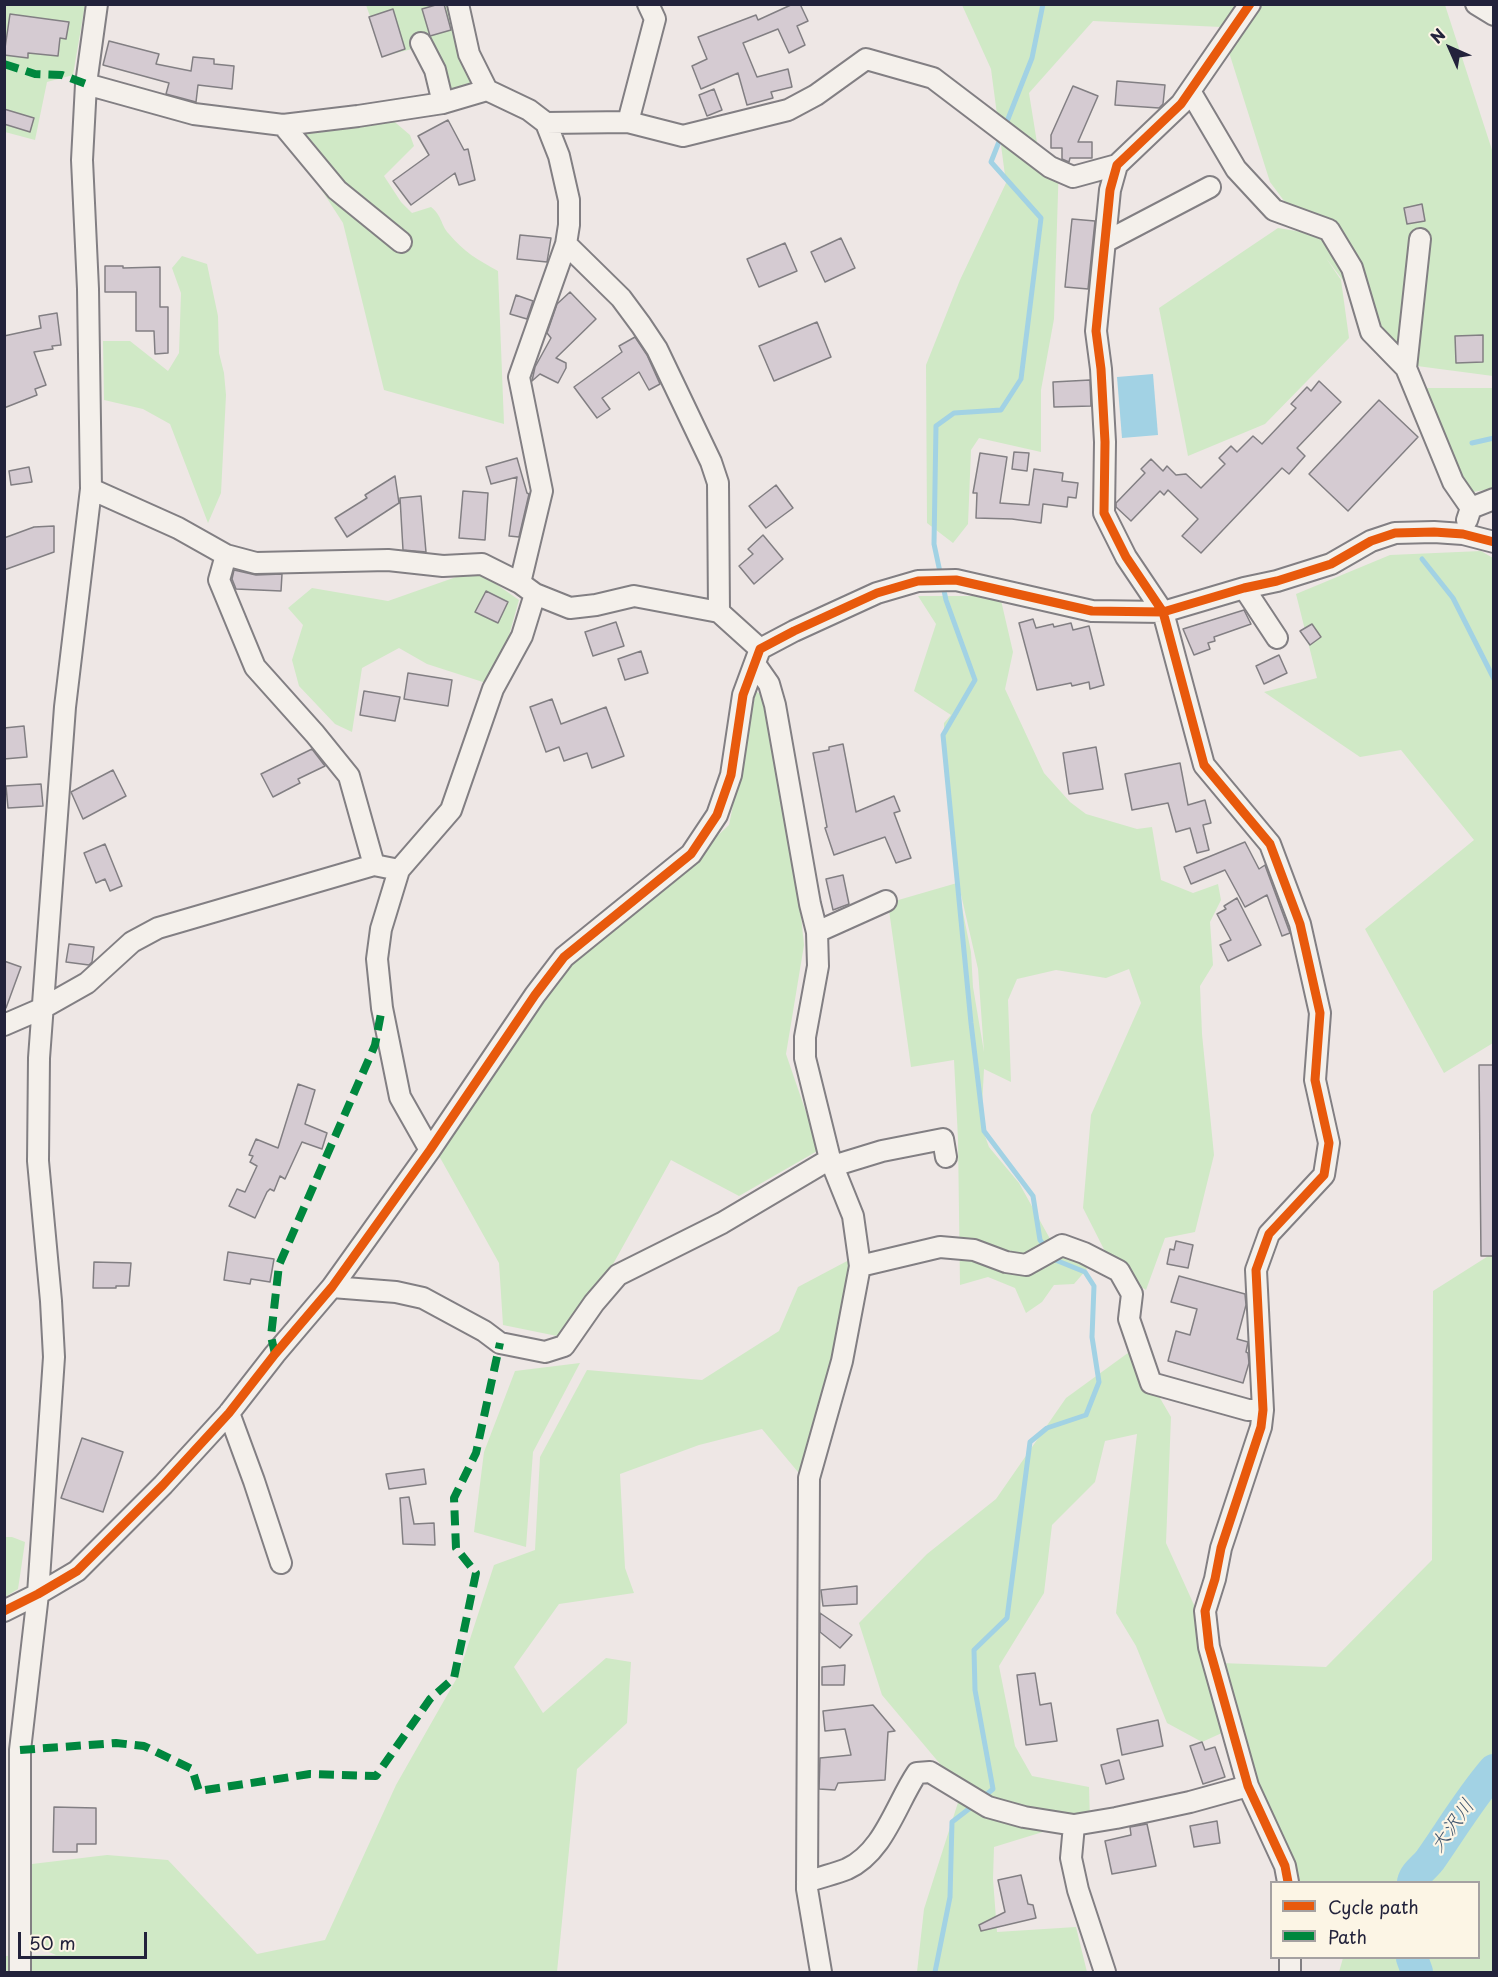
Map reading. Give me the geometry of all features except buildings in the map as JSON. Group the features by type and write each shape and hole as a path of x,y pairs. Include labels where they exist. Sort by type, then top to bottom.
{"street":[{"path":"20,1972 20,1750 38,1594 54,1357 38,1161 37,1111 41,1009 65,707 91,489 88,289 82,160 86,84 97,4"},
{"path":"430,1150 400,1097 382,1008 377,960 381,929 399,870 451,810 493,689 522,636 542,491 519,377 566,244 569,225 569,200 559,156 546,123 529,110 487,90 469,54 458,4"},
{"path":"628,122 655,19 648,4"},
{"path":"546,123 628,122 683,136 788,110 816,95 866,59 933,78 1050,167 1073,177 1117,165 1181,104 1250,4"},
{"path":"1476,4 1494,15"},
{"path":"421,43 435,70 443,103"},
{"path":"86,84 194,114 283,125 443,103 487,90"},
{"path":"1190,91 1236,169 1274,210 1329,230 1352,268 1371,332 1406,368 1453,482 1471,508"},
{"path":"283,125 337,190 401,242"},
{"path":"1117,165 1110,190 1096,331 1101,369 1105,442 1104,513 1126,557 1163,612 1204,765 1270,844 1300,924 1320,1013 1315,1080 1329,1143 1324,1175 1269,1234 1257,1270 1262,1427 1221,1548 1215,1579 1205,1611 1209,1647 1248,1786 1285,1866 1288,1881"},
{"path":"1105,242 1210,187"},
{"path":"1406,368 1420,239"},
{"path":"566,244 621,298 657,349 711,462 718,483 719,612"},
{"path":"91,489 178,528 226,555 256,563 388,560 443,566 482,564 570,608 596,605 634,596 719,612 757,657 775,705 817,932 818,966 805,1037 805,1058 832,1163 853,1216 860,1266 842,1360 809,1478 807,1882 821,1972"},
{"path":"1471,508 1494,499"},
{"path":"1463,534 1471,508"},
{"path":"4,1611 77,1571 163,1485 229,1413 332,1287 430,1150 535,995 564,957 691,854 717,815 731,775 743,695 757,657 794,631 877,593 918,581 956,580 1092,611 1163,612 1331,564 1371,541 1395,533 1463,534 1494,542"},
{"path":"226,555 219,580 255,667 349,776 374,865"},
{"path":"1244,588 1277,638"},
{"path":"4,1025 41,1009 87,982 132,942 158,928 374,865 399,870"},
{"path":"817,932 886,901"},
{"path":"332,1287 396,1292 423,1298 484,1331 500,1343 546,1352 564,1346 594,1303 618,1275 722,1223 832,1163 943,1138 946,1157"},
{"path":"860,1266 940,1247 974,1250 1006,1262 1026,1265 1062,1245 1119,1271 1132,1294 1129,1319 1151,1383 1248,1410 1263,1410"},
{"path":"229,1413 281,1563"},
{"path":"807,1882 848,1868 868,1855 886,1829 917,1773 930,1772 987,1808 1074,1825 1179,1804 1248,1786"},
{"path":"1074,1825 1071,1858 1078,1890 1105,1972"}],"green space":[{"path":"4,5 85,5 73,75 47,82 35,140 5,132"},
{"path":"366,5 459,5 484,88 447,101 420,47 384,56"},
{"path":"962,5 1445,5 1493,150 1493,376 1417,366 1376,324 1326,258 1341,280 1349,338 1265,424 1188,456 1159,308 1278,228 1308,233 1270,182 1221,27 1093,21 1029,93 1038,149 1058,159 1059,162 1054,319 1041,390 1041,452 979,438 971,450 968,524 953,543 927,523 926,365 960,280 1006,183 991,69"},
{"path":"383,112 410,135 414,146 384,176 401,202 412,213 431,207 460,246 498,271 504,424 384,390 343,223 284,132"},
{"path":"182,256 207,264 218,316 219,353 224,373 226,395 221,493 208,523 170,424 143,409 104,400 103,341 130,341 168,371 179,353 181,293 172,268"},
{"path":"1423,388 1493,388 1493,488 1474,492 1458,479"},
{"path":"1481,551 1493,558 1493,1043 1444,1073 1365,929 1474,840 1401,750 1360,757 1264,692 1317,678 1296,594 1390,555"},
{"path":"476,570 519,600 501,664 486,683 427,664 399,648 362,668 352,732 335,724 299,686 292,660 303,625 288,608 312,588 388,601"},
{"path":"918,596 1000,596 1013,652 1005,689 1044,773 1070,802 1086,814 1137,829 1152,827 1161,880 1193,893 1218,884 1221,900 1210,922 1213,965 1200,986 1202,1034 1214,1155 1195,1232 1165,1238 1146,1290 1114,1269 1083,1208 1091,1115 1141,1003 1129,969 1106,978 1056,970 1017,979 1008,1000 1011,1082 984,1069 981,1125 989,1147 1019,1183 1054,1246 1081,1252 1087,1269 1074,1284 1054,1285 1042,1302 1026,1313 1015,1288 988,1277 960,1285 958,1139 954,1060 911,1067 888,903 957,883 971,952 973,987 984,1052 978,969 957,877 944,739 944,723 951,715 914,691 936,624"},
{"path":"756,691 761,695 771,729 779,794 795,857 804,945 786,1054 819,1150 739,1196 671,1160 612,1266 557,1336 503,1325 499,1263 438,1154 574,959 668,882 729,825"},
{"path":"1493,1253 1493,1972 1339,1972 1343,1959 1480,1959 1480,1881 1288,1881 1221,1663 1326,1667 1432,1560 1433,1291"},
{"path":"849,1260 845,1318 803,1478 762,1429 699,1445 620,1474 625,1568 634,1593 559,1604 514,1667 543,1713 606,1658 631,1662 627,1723 577,1769 557,1972 5,1972 4,1956 56,1955 32,1945 32,1864 107,1855 168,1860 257,1954 325,1940 396,1785 458,1676 494,1565 535,1550 540,1457 587,1370 702,1380 779,1331 798,1287"},
{"path":"1132,1350 1171,1417 1166,1543 1199,1616 1224,1732 1202,1742 1167,1723 1136,1646 1116,1613 1137,1434 1105,1441 1095,1482 1052,1525 1044,1593 999,1666 1015,1746 1032,1776 1089,1787 1090,1821 1044,1826 1046,1831 994,1847 993,1879 997,1932 1076,1927 1087,1972 917,1972 924,1909 962,1790 882,1695 859,1623 927,1554 996,1499 1066,1398"},
{"path":"580,1363 533,1452 526,1547 474,1532 484,1452 515,1371"},
{"path":"5,1537 25,1542 18,1589 5,1597"}],"water":[{"path":"1153,374 1158,435 1122,438 1117,377"}],"waterway":[{"path":"1043,4 1032,58 991,162 1041,218 1021,379 1001,410 954,413 936,426 934,544 946,600 975,680 943,735 971,1023 984,1131 1033,1196 1040,1240 1046,1248"},
{"path":"1472,443 1494,438"},
{"path":"1422,559 1453,598 1494,679"},
{"path":"981,1799 993,1789 975,1690 974,1650 1007,1618 1030,1442 1047,1428 1086,1415 1099,1382 1092,1337 1094,1286 1085,1272 1053,1259 1051,1256"},
{"name":"大沢川","path":"1414,1881 1494,1770"},
{"path":"935,1972 950,1897 952,1822 974,1805"},
{"name":"大沢川","path":"1412,1959 1417,1972"}],"marked path":[{"path":"4,64 35,74 62,75 86,84"},
{"path":"275,1354 271,1336 279,1265 375,1045 382,1008"},
{"path":"20,1750 116,1743 144,1746 192,1769 199,1791 310,1774 376,1776 430,1699 454,1678 476,1573 456,1548 454,1498 476,1453 500,1343"}],"cycle path":[{"path":"1250,4 1181,104 1117,165 1110,190 1096,331 1101,369 1105,442 1104,513 1126,557 1163,612 1204,765 1270,844 1300,924 1320,1013 1315,1080 1329,1143 1324,1175 1269,1234 1256,1270 1263,1410 1261,1427 1221,1548 1215,1579 1205,1611 1209,1647 1248,1786 1285,1866 1288,1881"},
{"path":"4,1611 77,1571 163,1485 229,1413 332,1287 430,1150 535,995 564,957 691,854 717,815 731,775 743,695 760,649 877,593 918,581 956,580 1092,611 1163,612 1331,564 1371,541 1395,533 1463,534 1494,542"}]}
